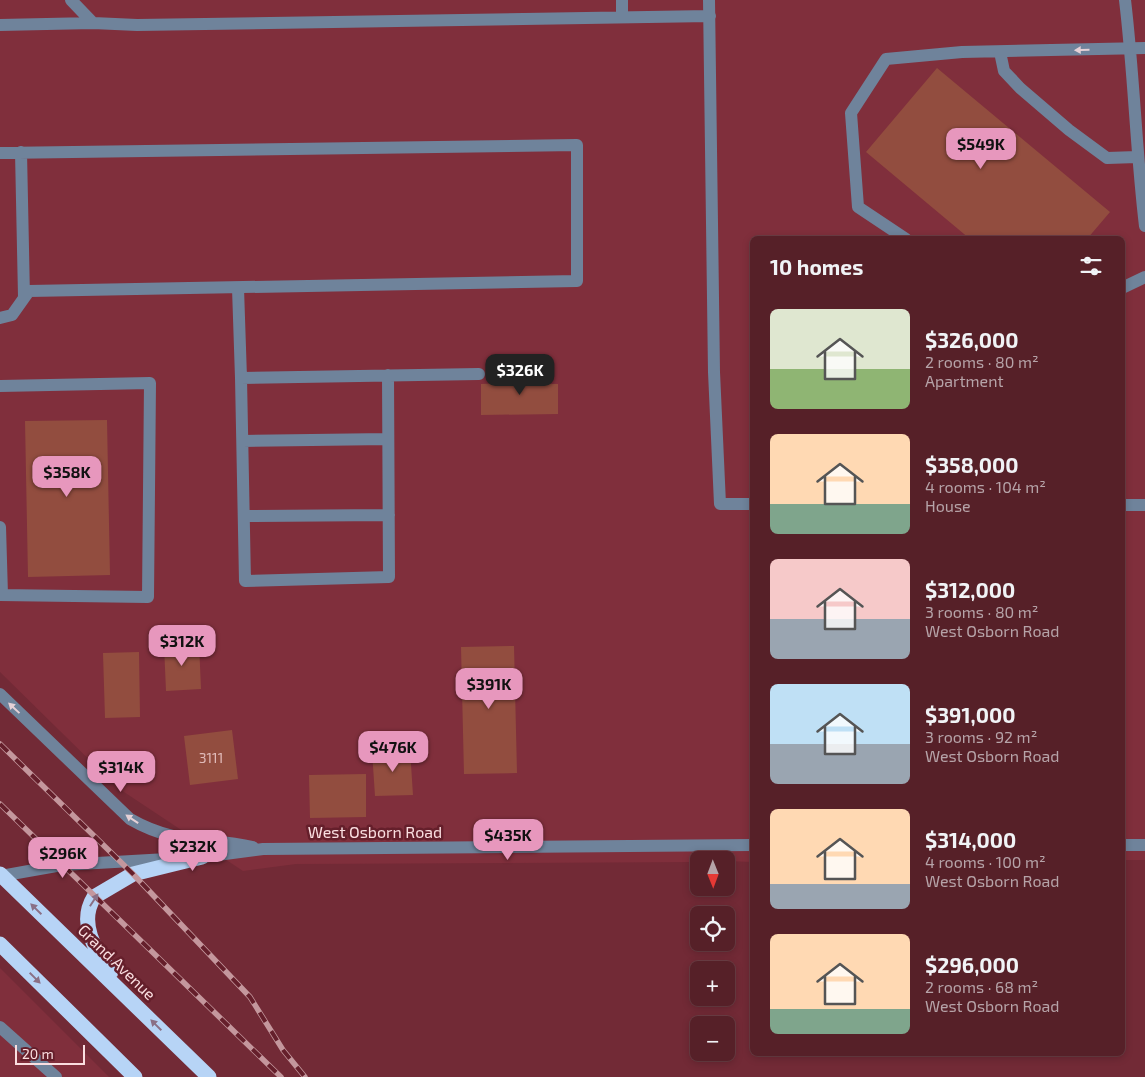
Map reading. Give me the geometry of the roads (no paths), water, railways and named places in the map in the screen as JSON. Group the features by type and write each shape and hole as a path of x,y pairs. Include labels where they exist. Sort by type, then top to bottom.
{"highway":[{"path":"134,1003 108,968 88,932 87,921 92,901 102,891 133,874 202,857"},
{"name":"Grand Avenue","path":"1,875 209,1077"},
{"path":"0,944 135,1077"}],"street":[{"path":"71,0 92,23"},
{"path":"622,0 622,18"},
{"path":"709,0 714,372 720,504 750,504"},
{"path":"1124,0 1130,49 1137,157 1145,226"},
{"path":"0,25 92,23 137,25 710,16"},
{"path":"902,236 858,207 851,113 886,59 1000,52 1145,48"},
{"path":"1000,52 1004,71 1020,88 1069,130 1107,158 1137,157"},
{"path":"0,153 577,145 577,281 29,292 12,316 0,318"},
{"path":"21,152 24,297"},
{"path":"1125,287 1145,277"},
{"path":"238,288 245,580 389,577 388,375"},
{"path":"241,378 479,374"},
{"path":"0,386 150,383 148,597 1,595 0,527"},
{"path":"242,441 388,439"},
{"path":"1125,505 1145,505"},
{"path":"244,516 389,515"},
{"path":"0,694 112,804 143,826 181,840 232,843 263,849"},
{"path":"1125,845 1145,845"},
{"name":"West Osborn Road","path":"1,875 62,865 202,857 263,849 750,846"},
{"path":"0,1027 56,1077"}],"railway":[{"path":"0,744 133,874 250,997 283,1050 305,1077"},
{"path":"0,804 281,1077"}]}
